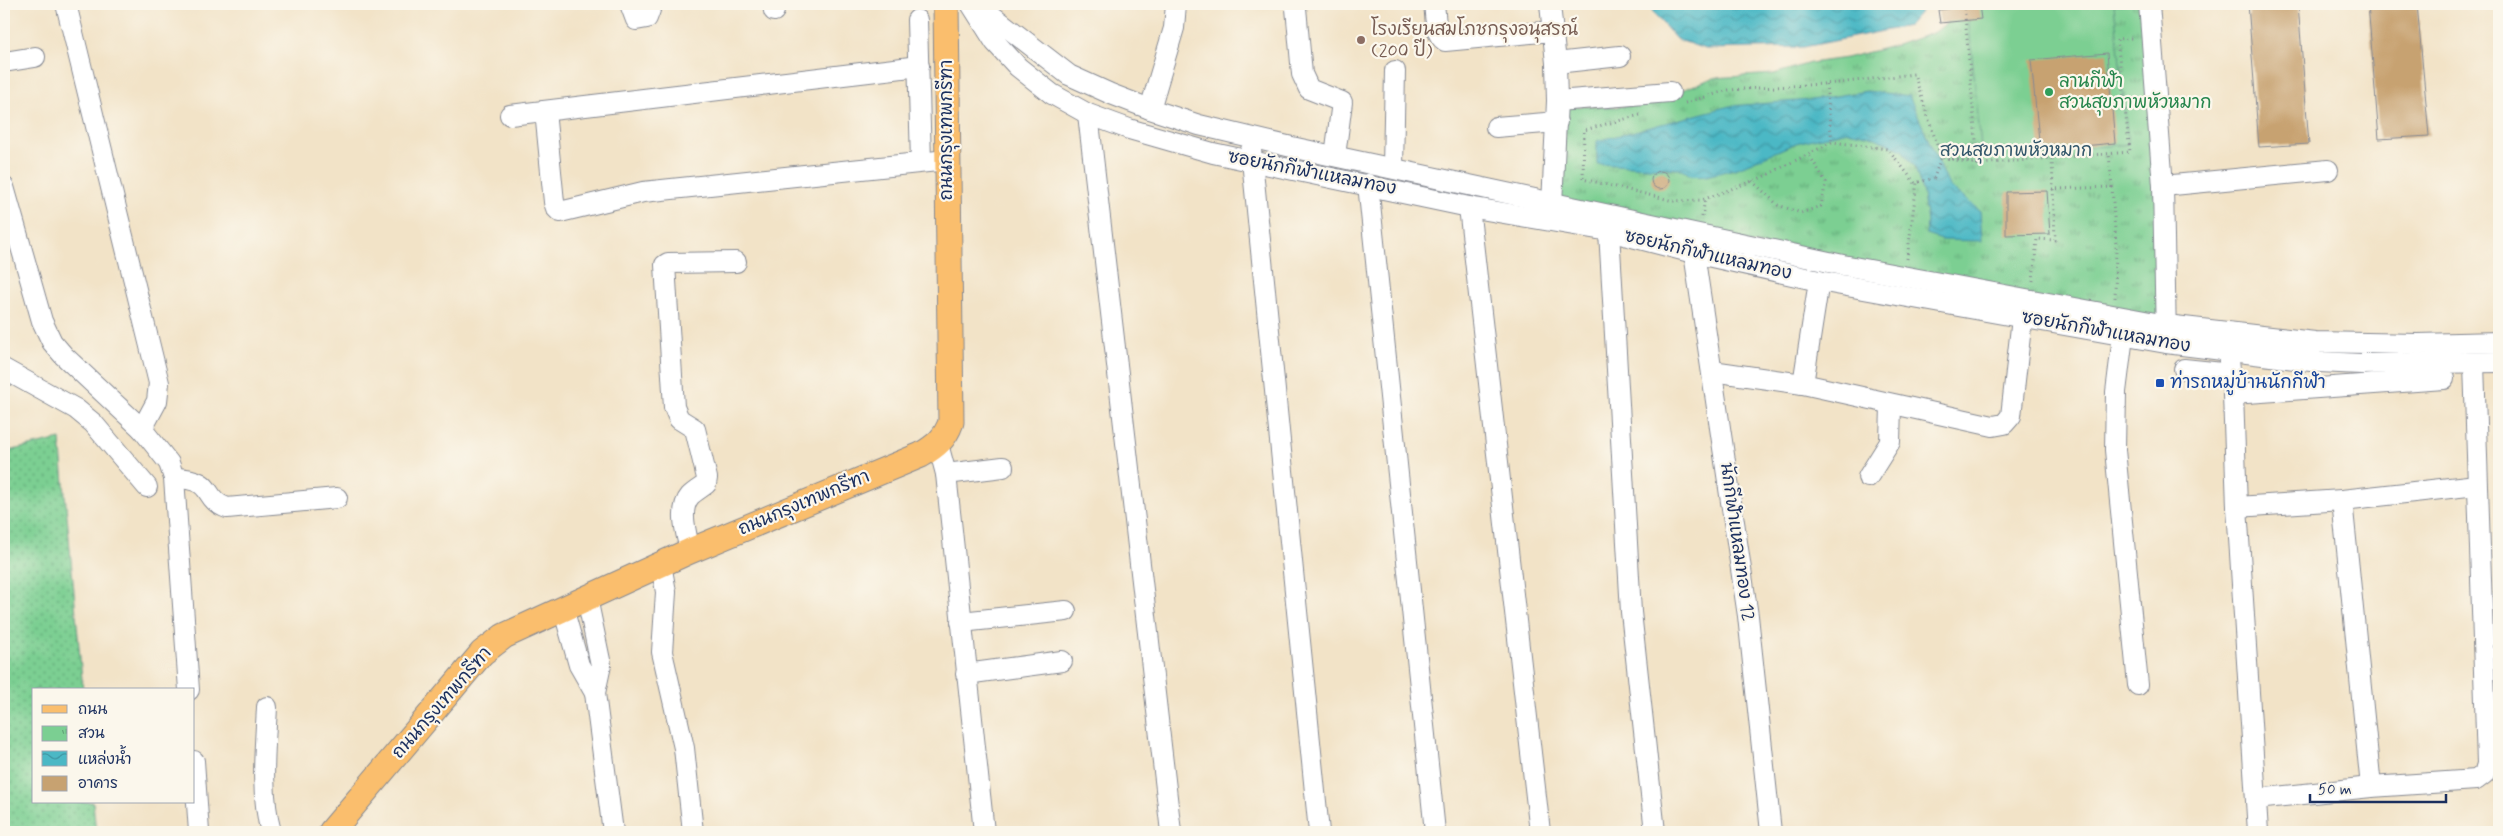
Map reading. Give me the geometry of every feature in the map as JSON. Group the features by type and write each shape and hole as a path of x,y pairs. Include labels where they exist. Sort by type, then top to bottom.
{"main road":[{"name":"ถนนกรุงเทพกรีฑา","path":"330,832 482,654 504,636 690,551 921,455 938,444 946,435 951,422 946,4"}],"street":[{"path":"66,4 159,383 157,401 142,429"},
{"path":"630,4 636,20 647,18 650,4"},
{"name":"ซอยนักกีฬาแหลมทอง","path":"971,4 995,42 1018,67 1052,94 1088,114 1177,144 1252,161 1368,184 1468,207 1609,231 1694,254 1819,281 2123,336 2166,334 2315,342 2418,344 2499,342"},
{"name":"ซอยนักกีฬาแหลมทอง","path":"977,4 1069,75 1150,109 1251,138 1393,167 1552,204 1904,277 2115,316 2228,353 2280,359 2361,364 2499,362"},
{"path":"1150,109 1174,28 1176,4"},
{"path":"1434,4 1437,30 1440,37 1445,41 1552,31"},
{"path":"1550,4 1556,63 1557,101 1552,204"},
{"path":"2149,4 2163,186 2166,334"},
{"path":"1296,8 1302,74 1306,85 1309,89 1342,102 1335,156"},
{"path":"917,20 921,162"},
{"path":"1556,63 1620,56"},
{"path":"4,62 36,57"},
{"path":"510,115 919,66"},
{"path":"1393,167 1395,71"},
{"path":"1557,101 1677,97"},
{"path":"545,110 554,202 560,212 643,192 948,160"},
{"path":"1088,114 1171,832"},
{"path":"1496,127 1557,122"},
{"path":"1251,138 1319,832"},
{"path":"2163,186 2328,170"},
{"path":"1368,184 1435,832"},
{"path":"4,187 42,321 52,342 64,356 142,429 169,463 174,478 189,688"},
{"path":"1468,207 1540,832"},
{"path":"1609,231 1631,612 1655,832"},
{"name":"นักกีฬาแหลมทอง 12","path":"1694,254 1748,616 1771,832"},
{"path":"690,551 684,522 685,506 690,496 706,484 707,478 695,429 679,419 674,407 665,265 668,263 736,262"},
{"path":"1803,384 1819,281"},
{"path":"1712,370 1803,384 1891,405 1993,426 2004,424 2011,416 2022,318"},
{"path":"2123,336 2116,392 2115,450 2138,685"},
{"path":"2228,353 2233,384 2237,507 2258,832"},
{"path":"2256,799 2371,787 2476,780 2484,774 2487,764 2476,486 2474,363"},
{"path":"4,369 76,410 93,424 147,487"},
{"path":"2184,370 2233,384 2444,379"},
{"path":"1868,477 1890,442 1891,405"},
{"path":"938,444 946,474 984,832"},
{"path":"946,474 1003,467"},
{"path":"174,478 192,478 200,482 206,486 216,501 227,508 337,498"},
{"path":"2237,507 2342,500 2476,486"},
{"path":"2342,500 2371,787"},
{"path":"661,564 666,592 661,638 662,652 684,748 693,832"},
{"path":"586,598 601,665 595,692 614,832"},
{"path":"563,608 579,665 595,692"},
{"path":"961,622 1066,611"},
{"path":"966,674 1062,661"},
{"path":"267,707 264,764 265,796 272,832"},
{"path":"195,774 199,832"}],"path":[{"path":"1964,4 1978,164"},
{"path":"1940,158 1978,164 2130,152 2117,40 2151,36"},
{"path":"1677,97 1729,90 1826,84 1914,74 1940,158 1934,178 1918,182"},
{"path":"1826,84 1832,142"},
{"path":"1647,113 1584,130 1583,179 1674,201 1702,200 1752,181 1809,155 1832,142 1888,148 1918,182 1904,277"},
{"path":"2109,154 2116,246 2115,316"},
{"path":"1752,181 1778,206 1801,213 1821,206 1826,182 1809,155"},
{"path":"2032,300 2037,239 2055,240 2052,158"},
{"path":"2052,189 2112,186"}],"green space":[{"name":"สวนสุขภาพหัวหมาก","path":"1952,4 2148,4 2166,325 1552,204 1564,176 1565,106 1616,107 1666,100 1682,90 1713,78 1774,74 1810,63 1846,58 1897,45 1935,32 1953,18"},
{"name":"ลานกีฬา สวนสุขภาพหัวหมาก","path":"1967,4 2114,4 2128,144 1982,158"},
{"path":"60,439 83,688 32,688 32,804 93,804 96,832 4,832 4,452"}],"water":[{"path":"1646,4 1927,4 1908,26 1804,47 1705,49 1676,39"},
{"path":"1867,91 1909,96 1949,186 1980,211 1982,241 1942,240 1926,235 1927,222 1923,194 1915,167 1902,150 1871,136 1848,131 1796,143 1738,168 1706,176 1690,175 1682,169 1597,164 1597,141 1730,106 1811,100"}],"building":[{"path":"2248,4 2298,4 2309,144 2259,147"},
{"path":"2368,4 2417,4 2429,136 2379,139"},
{"path":"1979,5 1981,19 1940,23 1938,10"},
{"path":"2107,53 2115,143 2040,150 2031,60"},
{"path":"1656,171 1664,171 1669,176 1667,187 1656,189 1651,184 1651,176"},
{"path":"2047,191 2050,234 2006,235 2006,192"}],"place":[{"name":"โรงเรียนสมโภชกรุงอนุสรณ์ (200 ปี)","path":"1361,40"},
{"name":"ลานกีฬา สวนสุขภาพหัวหมาก","path":"2049,92"},
{"name":"ท่ารถหมู่บ้านนักกีฬา","path":"2160,383"}]}
